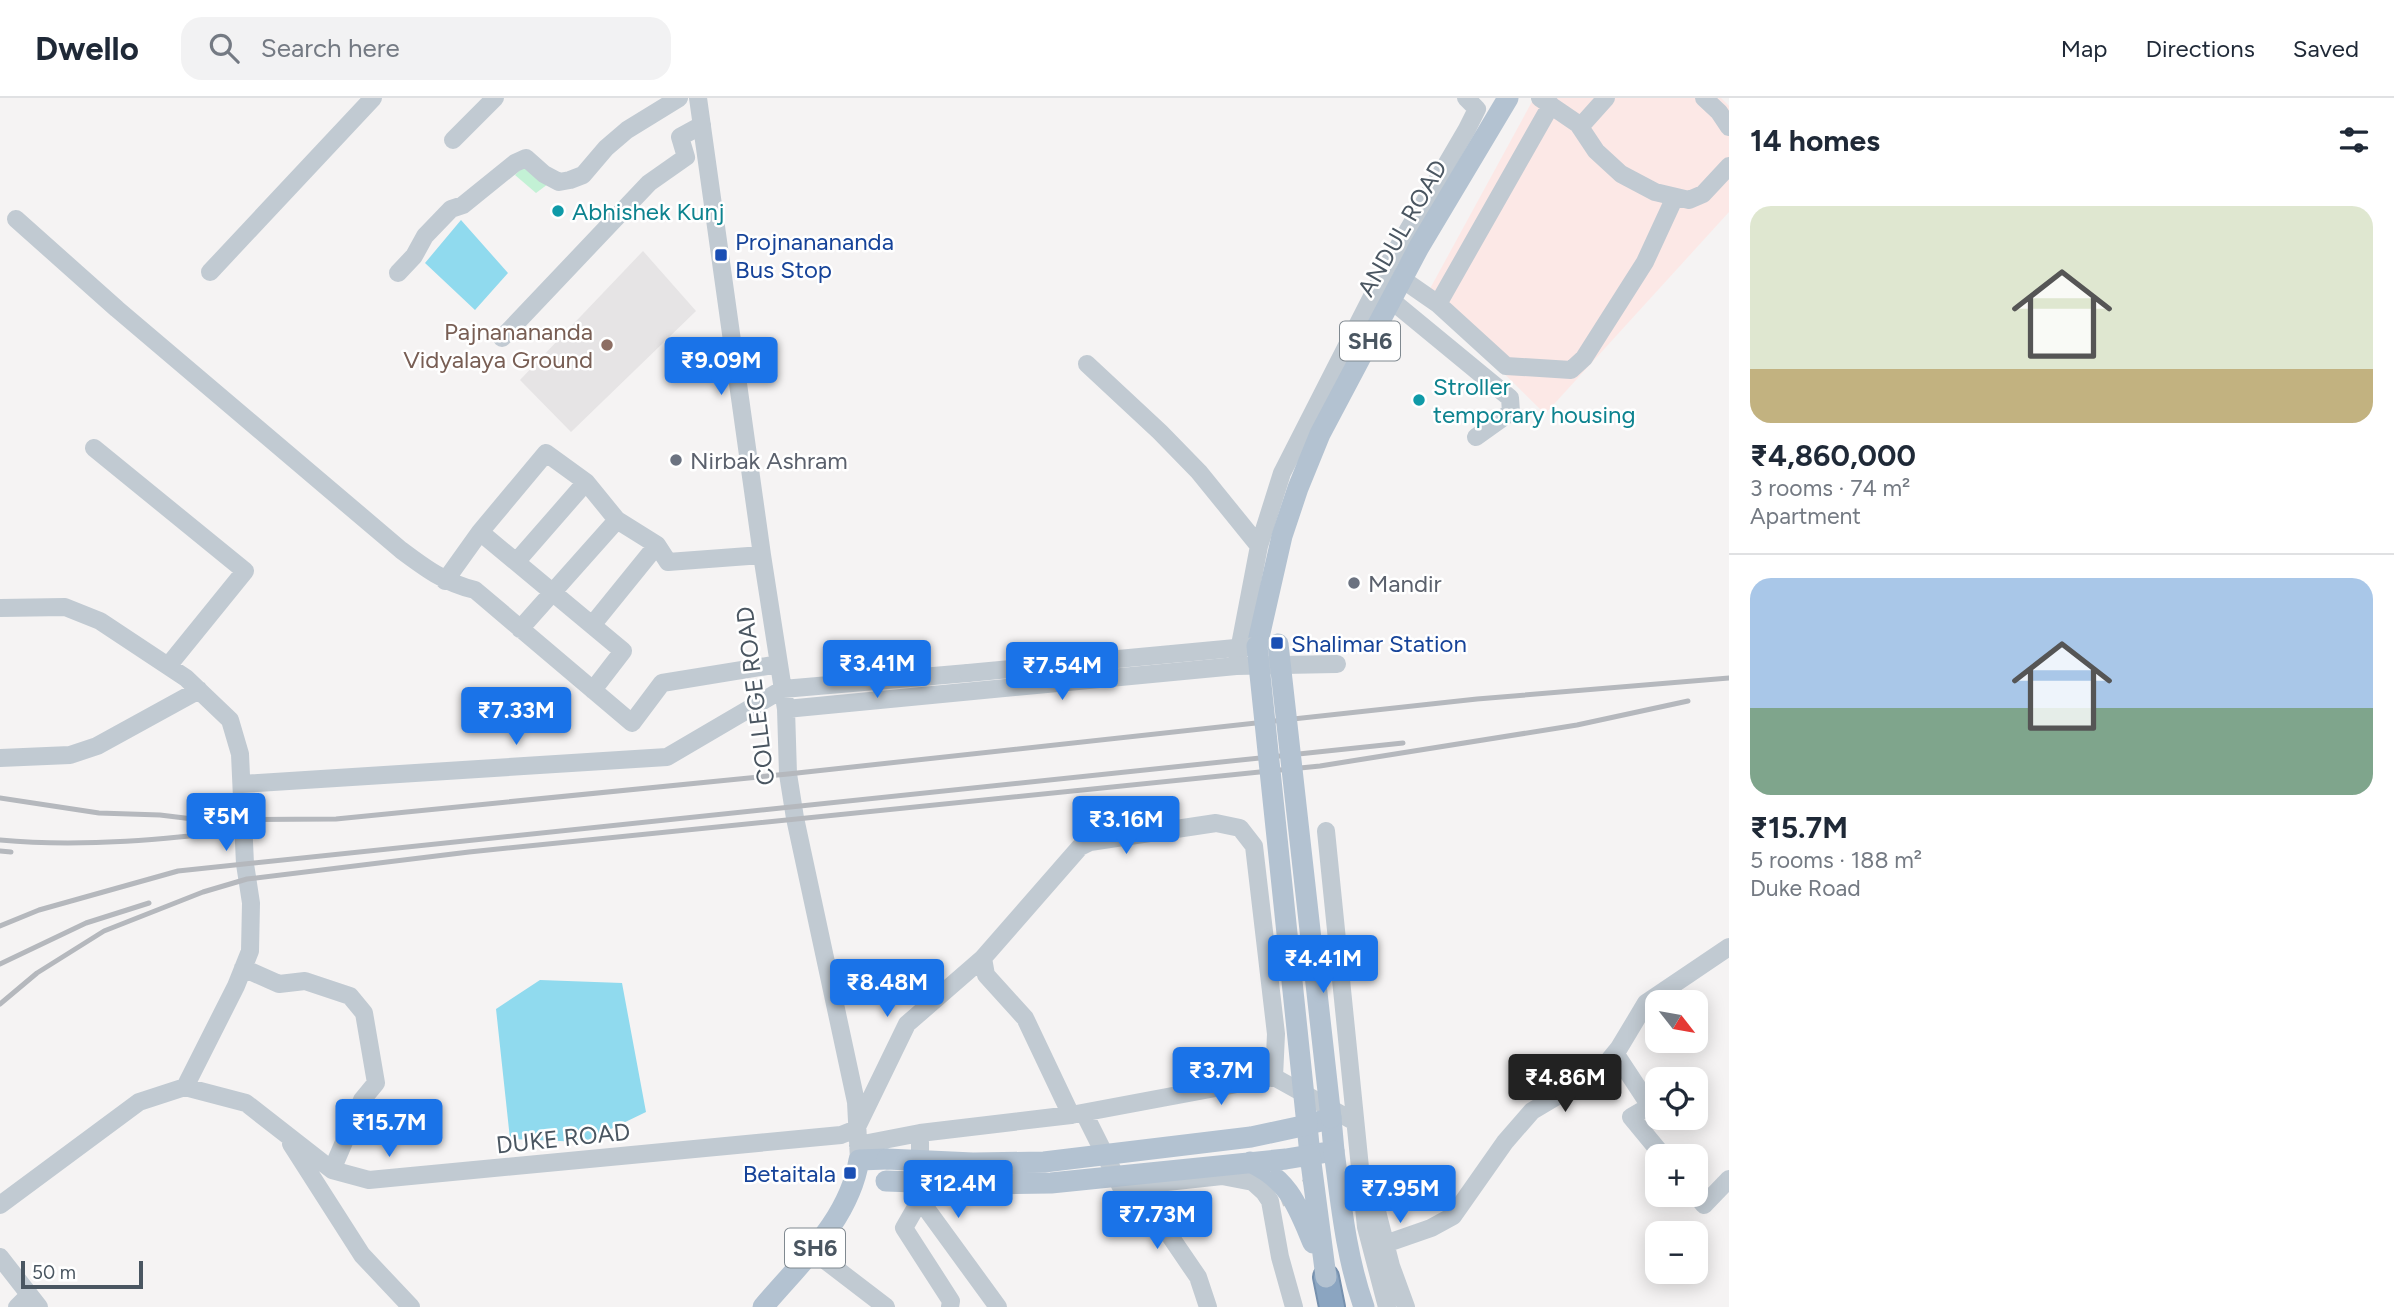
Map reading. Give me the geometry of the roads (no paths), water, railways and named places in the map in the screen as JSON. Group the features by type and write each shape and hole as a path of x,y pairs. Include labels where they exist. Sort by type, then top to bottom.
{"highway":[{"path":"1326,1278 1332,1307"}],"main road":[{"name":"ANDUL ROAD","path":"1267,645 1273,581 1286,524 1320,435 1402,279 1508,98"},
{"path":"1267,645 1343,1219 1364,1307"},
{"path":"1267,645 1307,1125 1326,1278"},
{"path":"857,1154 887,1159 973,1163 1044,1161 1251,1137 1331,1118"},
{"path":"857,1154 886,1181 971,1184 1051,1183 1334,1151"},
{"name":"SH6","path":"763,1307 813,1251 837,1215 857,1154"},
{"path":"1250,1162 1275,1176 1296,1202 1337,1307"}],"street":[{"path":"210,272 373,98"},
{"path":"398,273 414,256 425,236 451,209 463,205 515,163 526,158 544,174 559,182 583,175 606,148 627,130 679,98"},
{"name":"COLLEGE ROAD","path":"698,98 786,709 788,774 856,1102 857,1154"},
{"path":"1236,666 1259,546 1282,473 1391,259 1477,109 1466,98"},
{"path":"1580,127 1606,98"},
{"path":"1704,98 1719,112 1729,127"},
{"path":"453,141 484,102"},
{"path":"1438,303 1545,102 1580,127 1596,151 1621,174 1655,192 1689,200 1703,194 1729,166"},
{"path":"502,338 649,183 686,157 680,137 702,125"},
{"path":"1402,279 1438,303 1506,366 1571,370 1584,358 1607,325 1645,262 1675,197"},
{"path":"16,219 117,309 391,541 445,581 475,590 632,723 662,683 779,664"},
{"path":"1391,300 1510,398 1511,412 1476,437"},
{"path":"1087,364 1199,472 1259,546"},
{"path":"94,448 244,571 168,666"},
{"path":"445,581 480,532 546,453 586,482 617,520 657,545 668,562 762,555"},
{"path":"517,561 586,482"},
{"path":"520,629 617,520"},
{"path":"480,532 623,650 593,691"},
{"path":"593,624 657,545"},
{"path":"0,608 65,607 100,621 186,678 230,720 240,754 245,864 251,903 250,951 185,1087 139,1102 0,1205"},
{"path":"243,792 667,757 783,689 1267,645"},
{"path":"786,709 1236,666 1337,664"},
{"path":"0,758 70,755 97,746 199,690"},
{"path":"857,1154 907,1024 983,958 1080,847 1090,842 1216,823 1240,828 1254,846 1276,1034 1274,1077 1355,1122"},
{"path":"1326,831 1366,1227 1387,1307"},
{"path":"1385,1244 1431,1228 1453,1216 1505,1142 1532,1111 1601,1070 1615,1053 1646,1003 1729,947"},
{"path":"983,958 986,975 1025,1018 1077,1114 1121,1187 1157,1217 1198,1277 1208,1307"},
{"path":"243,968 279,984 305,981 351,996 364,1013 376,1083 362,1100 332,1170"},
{"path":"1615,1053 1650,1106 1632,1117 1654,1144"},
{"name":"DUKE ROAD","path":"185,1087 246,1103 332,1170 369,1180 841,1135 857,1154 920,1133 1077,1114 1274,1077"},
{"path":"920,1133 920,1200 904,1228 951,1301 950,1307"},
{"path":"285,1135 362,1255 411,1307"},
{"path":"1358,1156 1370,1185 1385,1244 1406,1307"},
{"path":"1121,1187 1222,1176 1253,1182 1270,1201 1280,1257 1294,1307"},
{"path":"1708,1201 1729,1179"},
{"path":"920,1200 998,1307"},
{"path":"813,1251 886,1307"},
{"path":"0,1257 29,1303"}],"water":[{"path":"461,220 508,273 475,310 425,263"},
{"path":"540,980 622,983 646,1112 584,1142 510,1139 496,1009"}],"tunnel":[{"path":"1280,1198 1314,1185 1361,1176"}],"railway":[{"path":"0,798 99,813 160,815 201,820 336,819 788,774 1477,699 1729,678"},
{"path":"0,1004 37,973 104,931 203,892 247,879 469,852 1320,766 1577,725 1688,701"},
{"path":"0,926 39,910 178,871 1403,743"},
{"path":"0,840 94,843 252,829"},
{"path":"0,851 11,852"},
{"path":"0,964 86,923 149,903"}],"place":[{"name":"Abhishek Kunj","path":"558,211"},
{"name":"Projnanananda Bus Stop","path":"721,255"},
{"name":"Pajnanananda Vidyalaya Ground","path":"607,345"},
{"name":"Stroller temporary housing","path":"1419,400"},
{"name":"Nirbak Ashram","path":"676,460"},
{"name":"Mandir","path":"1354,583"},
{"name":"Shalimar Station","path":"1277,643"},
{"name":"Betaitala","path":"850,1173"}]}
